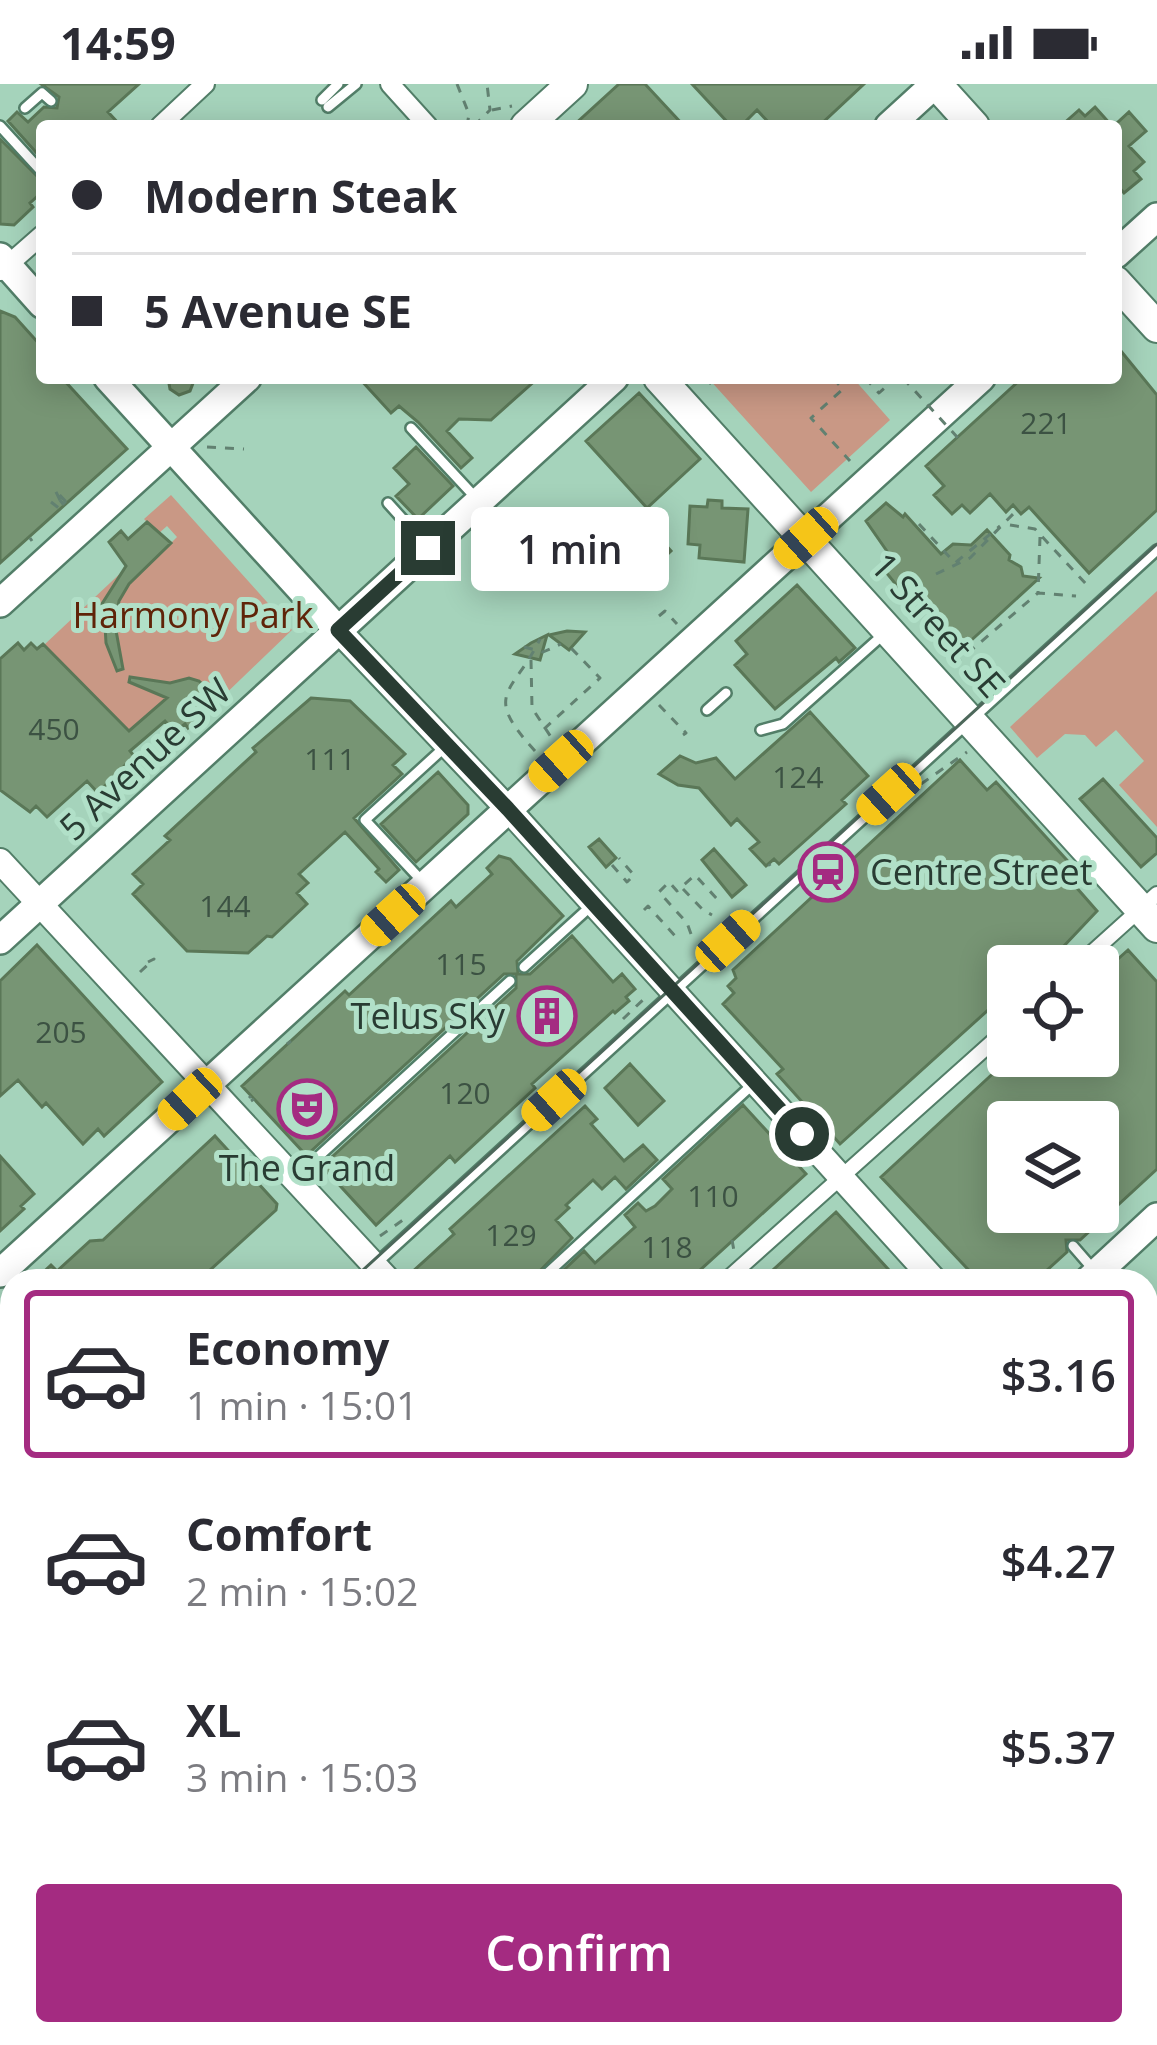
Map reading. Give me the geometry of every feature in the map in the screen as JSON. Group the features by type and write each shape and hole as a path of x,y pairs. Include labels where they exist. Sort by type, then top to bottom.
{"main road":[{"path":"519,116 572,84"},
{"path":"896,120 935,84 968,120"},
{"path":"1122,249 1157,217"},
{"path":"2,265 36,298"},
{"path":"1122,289 1157,327"},
{"path":"113,384 338,630"},
{"path":"0,603 240,384"},
{"name":"5 Avenue SW","path":"0,940 607,384"},
{"name":"1 Street SE","path":"665,384 889,629 970,735 1152,910"},
{"path":"4,1269 974,384"},
{"path":"1101,1269 1157,1217"}],"street":[{"path":"166,120 205,84"},
{"path":"390,84 423,120"},
{"path":"2,265 36,240"},
{"path":"338,630 593,904 660,993 755,1082 915,1269"},
{"path":"0,861 295,1178 368,1269"},
{"path":"1105,945 1152,910"},
{"path":"739,1269 987,1047"}],"lane":[{"path":"338,84 325,103 356,84"},
{"path":"25,108 42,93 51,101"},
{"path":"0,126 36,165"},
{"path":"411,428 479,501"},
{"path":"388,503 428,548"},
{"path":"381,1269 660,993 970,735 1157,550"},
{"path":"760,730 783,724 889,629"},
{"path":"707,710 726,693"},
{"path":"426,885 365,820 447,745"},
{"path":"524,967 593,904"},
{"path":"295,1178 510,981"},
{"path":"552,1269 755,1082"},
{"path":"1073,1246 1087,1269"}],"path":[{"path":"457,84 468,120"},
{"path":"478,84 487,91"},
{"path":"487,84 490,110"},
{"path":"490,110 519,116"},
{"path":"480,120 490,110"},
{"path":"838,384 843,389 811,418 850,461"},
{"path":"906,384 959,439"},
{"path":"205,447 244,449"},
{"path":"57,492 52,492 63,504 69,503"},
{"path":"51,502 64,512"},
{"path":"936,574 970,558 1017,510"},
{"path":"919,524 955,563"},
{"path":"1010,525 1036,530 1087,585"},
{"path":"1038,593 1040,535"},
{"path":"954,665 1038,593 1076,596"},
{"path":"659,616 664,611 677,624"},
{"path":"535,751 505,709 505,690 540,639"},
{"path":"524,647 543,652 561,644"},
{"path":"544,729 600,678 571,648"},
{"path":"531,658 532,708 551,737"},
{"path":"659,705 686,733 683,735"},
{"path":"917,786 933,779 970,735"},
{"path":"612,865 627,882 634,875 619,858"},
{"path":"691,934 659,892 669,882 677,891 695,874 718,900"},
{"path":"681,887 712,915"},
{"path":"644,910 648,906 677,938"},
{"path":"140,972 154,959 148,962"},
{"path":"616,1025 660,993"},
{"path":"380,1236 403,1220"}],"green space":[{"path":"713,384 858,384 890,420 811,492"},
{"name":"Harmony Park","path":"171,495 292,630 214,705 205,696 209,691 188,679 121,739 117,719 44,645 127,567 137,577 177,537 167,526 158,534 144,519"},
{"path":"1157,591 1157,827 1119,785 1144,761 1116,730 1096,747 1085,735 1065,734 1037,758 1010,727"}],"building":[{"path":"41,84 139,84 108,112 115,120 36,120 36,152 8,121 17,112 28,122 44,107 57,108 59,97"},
{"path":"619,84 645,84 678,120 580,120"},
{"path":"692,84 864,84 825,120 766,120 757,110 747,120 725,120"},
{"path":"1095,107 1107,120 1068,120 1079,110 1085,116"},
{"path":"1129,112 1146,131 1129,146 1144,162 1134,171 1141,179 1124,193 1122,191 1120,120"},
{"path":"0,139 36,175 36,198 14,225 0,224"},
{"path":"0,311 15,317 36,340 36,384 67,384 127,449 0,563"},
{"path":"1122,352 1157,395 1157,510 1089,573 1029,507 1021,514 1013,505 1006,512 990,494 970,513 962,505 952,514 934,495 944,486 926,466 1015,384 1122,384"},
{"path":"169,384 193,384 190,391 179,395"},
{"path":"364,384 531,384 491,420 459,419 447,431 472,458 461,468 399,406 391,413"},
{"path":"639,393 700,459 647,508 586,441"},
{"path":"416,447 453,486 418,519 396,496 409,484 394,468"},
{"path":"708,500 722,501 722,508 748,509 744,562 699,558 700,545 688,544 690,506 707,507"},
{"path":"886,503 905,514 941,554 953,544 971,545 987,530 1010,555 1009,560 1021,567 1023,576 1039,578 964,647 922,601 915,606 910,602 881,566 891,557 866,521"},
{"path":"643,520 671,551 653,568 624,537"},
{"path":"147,522 171,543 129,584 119,601 115,625 123,669 117,671 100,607 126,566 109,542 121,531 128,539"},
{"path":"797,585 855,648 775,709 735,665 747,654 736,641"},
{"path":"585,632 569,650 549,635"},
{"path":"547,635 540,660 515,654 531,643"},
{"path":"18,643 24,650 31,643 37,649 43,644 129,731 167,698 129,682 130,677 170,683 189,678 199,681 214,705 188,728 185,724 175,732 165,721 130,751 134,756 98,793 87,781 47,817 36,806 30,812 0,790 0,659"},
{"path":"311,698 350,701 405,754 393,765 402,774 354,818 399,870 386,882 345,832 299,874 308,883 297,893 307,904 272,937 267,936 248,953 187,951 133,894 143,884 133,874 170,840 165,836 256,752 253,748"},
{"path":"810,712 868,776 842,800 846,804 779,864 774,859 766,866 750,849 759,842 737,819 731,825 699,788 678,785 659,774 680,756 696,763 716,758 735,779"},
{"path":"960,760 987,790 996,782 1084,879 1076,887 1097,911 1065,945 987,945 987,1011 840,1144 777,1074 783,1069 723,1004 734,993 728,986 736,978 733,970"},
{"path":"438,772 468,805 468,814 416,862 381,824"},
{"path":"1103,779 1157,838 1157,853 1141,867 1080,799"},
{"path":"599,839 616,858 606,867 589,847"},
{"path":"714,849 746,885 732,897 702,860"},
{"path":"499,856 510,859 563,916 517,961 518,974 530,974 572,936 613,982 622,974 635,989 626,997 629,1001 532,1084 535,1088 455,1162 450,1156 376,1225 322,1166 516,988 516,974 504,974 309,1153 242,1086 451,901 456,907 492,874 487,868"},
{"path":"37,945 162,1082 104,1136 98,1129 83,1144 18,1080 0,1096 0,981"},
{"path":"1128,950 1157,982 1157,1169 1119,1204 1119,1101 987,1101 987,1233 1088,1233 1080,1240 1066,1240 1067,1252 1048,1269 968,1269 881,1177 989,1077 1119,1077 1119,958"},
{"path":"630,1064 664,1101 638,1125 605,1088"},
{"path":"743,1105 806,1174 701,1269 565,1269 584,1251 595,1263 635,1227 625,1215 638,1203 646,1211 655,1206 672,1189 663,1179"},
{"path":"585,1106 597,1119 591,1124 624,1161 643,1145 657,1160 626,1189 615,1177 602,1189 593,1180 566,1205 569,1208 556,1220 572,1238 542,1269 415,1269 454,1234 450,1229"},
{"path":"215,1136 277,1204 211,1269 59,1269 90,1241 103,1240"},
{"path":"0,1156 34,1194 0,1231"},
{"path":"836,1212 888,1269 774,1269"}],"tram line":[{"path":"364,1269 1157,544"}],"place":[{"name":"Centre Street","path":"828,872"},
{"name":"Telus Sky","path":"547,1016"},
{"name":"The Grand","path":"307,1109"}],"route":[{"path":"428,548 338,630 508,809 802,1134"}]}
